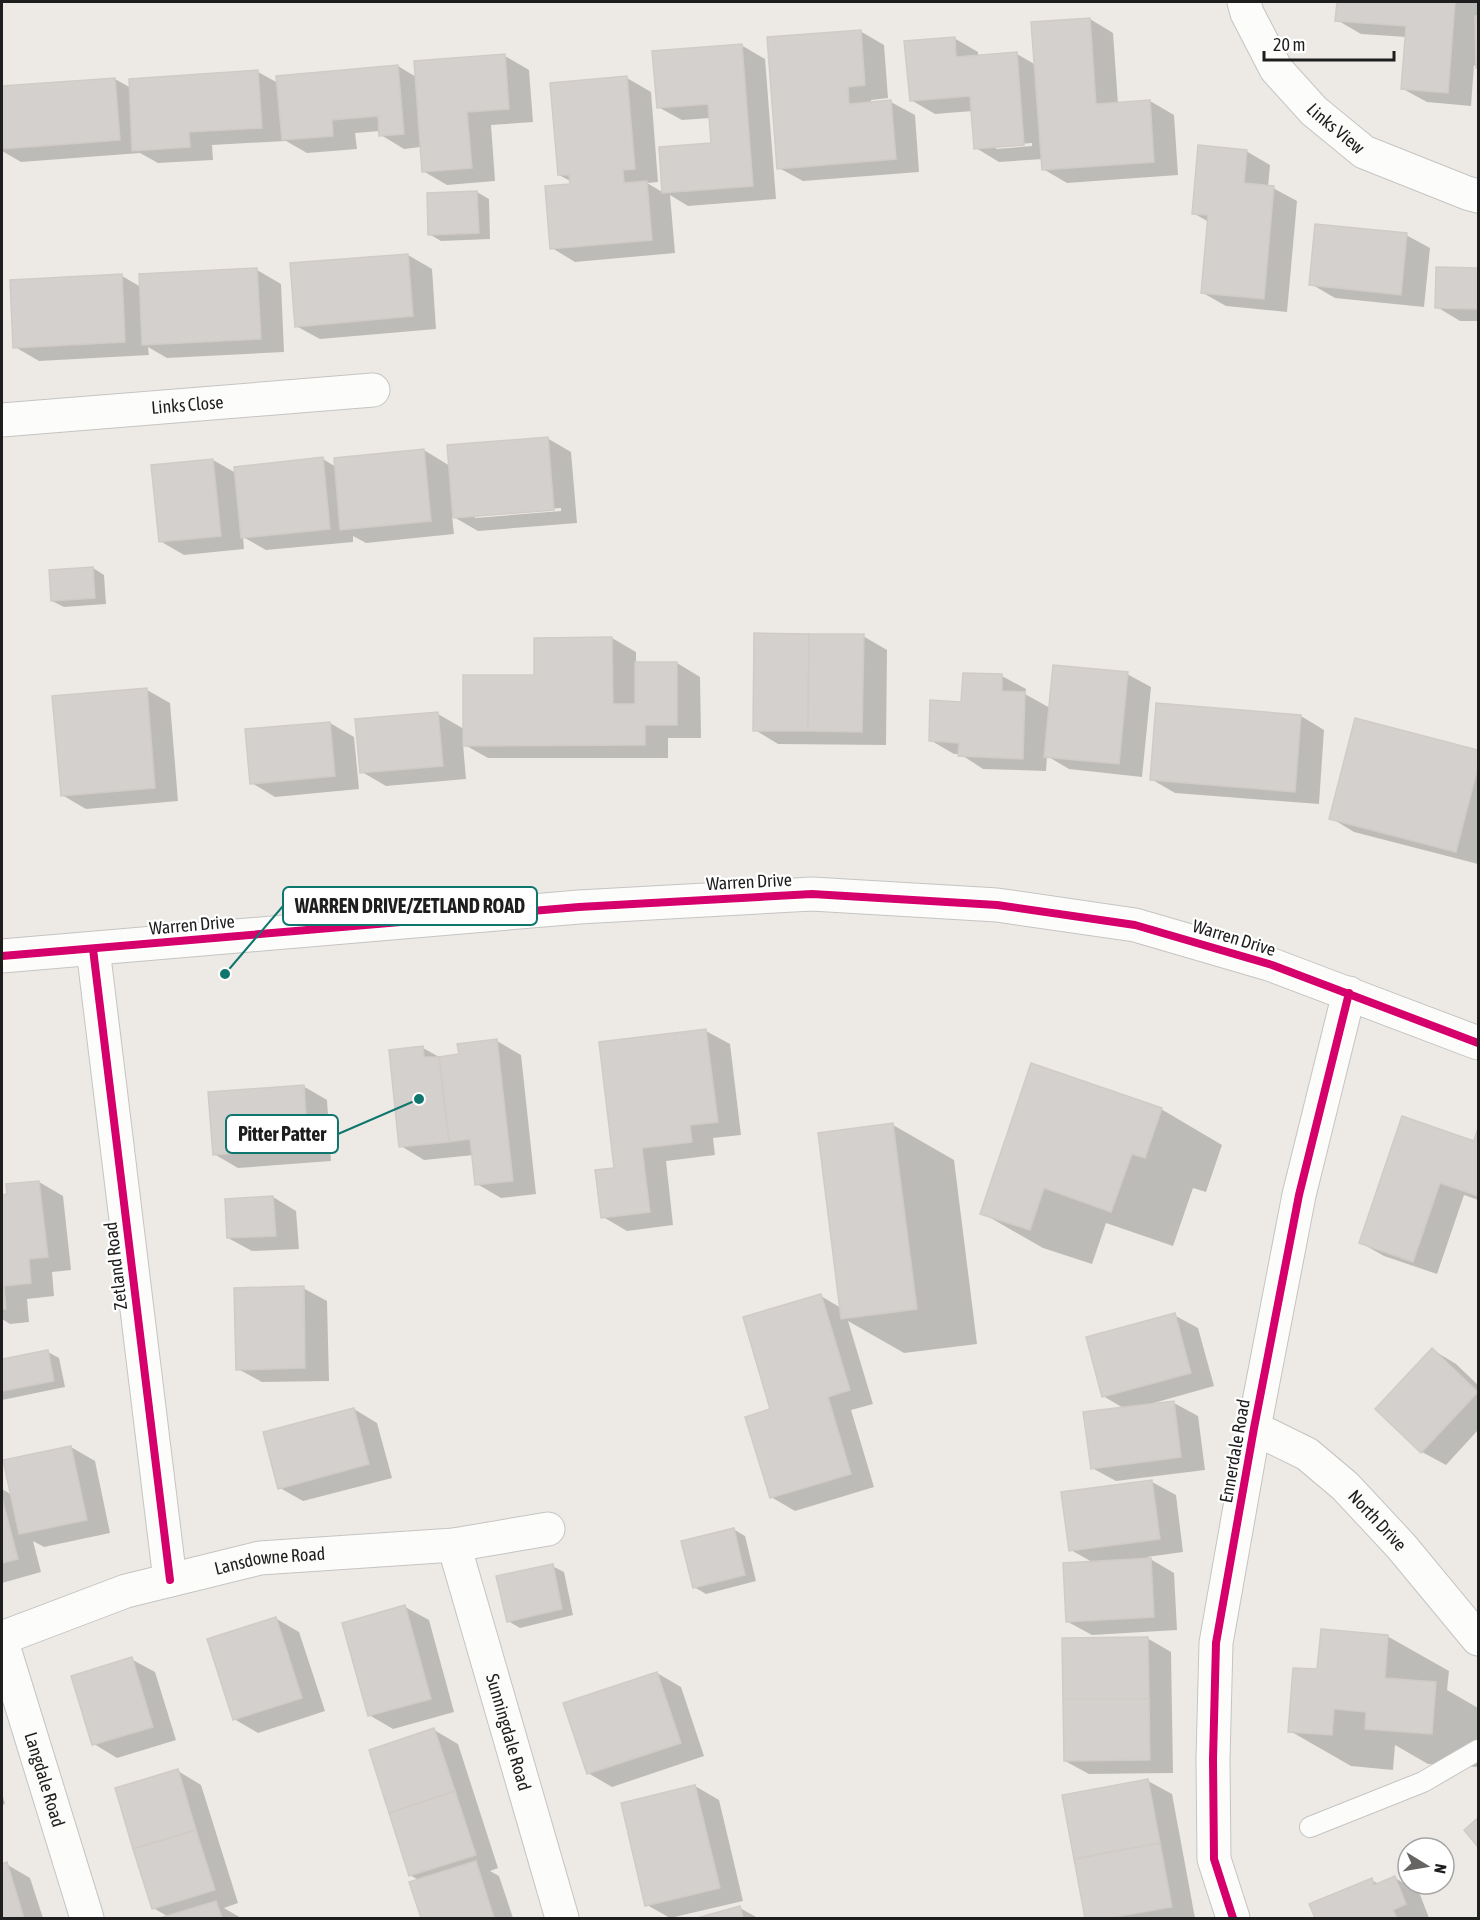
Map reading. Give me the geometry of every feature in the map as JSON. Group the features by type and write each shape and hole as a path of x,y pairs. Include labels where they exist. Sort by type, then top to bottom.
{"street":[{"name":"Links View","path":"1244,2 1247,13 1276,69 1314,111 1364,152 1479,196"},
{"name":"Links Close","path":"2,420 374,390"},
{"name":"Warren Drive","path":"2,956 567,908 812,894 997,905 1135,925 1272,965 1479,1043"},
{"name":"Zetland Road","path":"93,949 170,1580"},
{"name":"Ennerdale Road","path":"1233,1918 1214,1859 1213,1760 1216,1643 1254,1428 1299,1195 1349,993"},
{"name":"North Drive","path":"1254,1428 1307,1454 1345,1486 1401,1546 1479,1639"},
{"name":"Lansdowne Road","path":"2,1640 126,1591 260,1558 454,1545 548,1529"},
{"name":"Sunningdale Road","path":"454,1545 562,1918"},
{"name":"Langdale Road","path":"2,1640 87,1918"}],"lane":[{"path":"1310,1827 1424,1782 1479,1750"}],"building":[{"path":"1337,2 1455,2 1448,93 1401,89 1406,26 1335,21"},
{"path":"1475,16 1478,16 1478,68 1476,68"},
{"path":"1090,18 1096,104 1150,100 1154,162 1042,170 1031,22"},
{"path":"861,30 865,85 848,87 849,104 891,100 896,159 777,169 767,37"},
{"path":"955,37 956,57 1017,52 1024,145 974,149 970,96 910,101 904,41"},
{"path":"742,44 753,186 662,193 659,147 711,143 708,104 657,108 652,51"},
{"path":"505,54 509,109 467,112 472,168 422,172 414,61"},
{"path":"398,65 404,134 379,136 378,116 332,120 333,136 282,140 276,76"},
{"path":"258,70 262,128 189,132 190,147 132,151 129,79"},
{"path":"627,76 635,169 623,170 624,183 647,181 652,240 550,249 545,186 570,184 569,175 558,175 550,83"},
{"path":"115,78 120,140 2,149 2,86"},
{"path":"1198,145 1247,150 1244,183 1274,186 1264,299 1201,293 1208,215 1192,214"},
{"path":"477,191 479,233 428,235 427,193"},
{"path":"1315,224 1407,233 1401,295 1309,285"},
{"path":"408,254 413,316 295,327 290,263"},
{"path":"1436,267 1478,268 1478,309 1435,308"},
{"path":"257,268 261,339 142,345 139,274"},
{"path":"122,274 125,342 13,348 10,280"},
{"path":"548,437 554,510 453,518 447,445"},
{"path":"424,449 431,521 340,530 334,458"},
{"path":"323,457 330,529 241,538 234,467"},
{"path":"213,459 221,536 159,542 151,465"},
{"path":"93,567 95,598 51,601 49,570"},
{"path":"754,633 809,634 808,731 753,731"},
{"path":"809,634 864,634 862,732 808,731"},
{"path":"612,637 613,704 635,704 635,662 677,662 677,725 645,725 645,745 463,746 463,675 534,675 534,638"},
{"path":"1053,665 1128,672 1119,764 1044,757"},
{"path":"963,673 1002,674 1002,691 1025,692 1023,759 958,756 959,743 929,741 930,700 961,702"},
{"path":"147,688 155,788 61,796 52,696"},
{"path":"1156,703 1301,715 1295,792 1150,780"},
{"path":"438,712 443,766 360,773 355,719"},
{"path":"1355,718 1478,750 1478,767 1456,852 1329,819"},
{"path":"330,722 335,776 250,784 245,729"},
{"path":"706,1029 718,1122 690,1125 692,1142 642,1148 650,1212 601,1218 595,1170 614,1168 599,1042"},
{"path":"497,1039 513,1181 475,1185 470,1139 449,1142 439,1057 459,1054 457,1044"},
{"path":"423,1046 424,1057 439,1057 449,1142 399,1147 389,1050"},
{"path":"1031,1063 1162,1108 1145,1158 1132,1154 1111,1212 1044,1188 1030,1230 980,1214"},
{"path":"304,1085 308,1148 213,1155 208,1092"},
{"path":"1402,1116 1474,1141 1478,1128 1478,1196 1440,1183 1413,1262 1359,1243"},
{"path":"893,1123 917,1309 841,1319 818,1133"},
{"path":"39,1181 48,1257 29,1259 31,1283 4,1286 6,1309 2,1309 2,1195 7,1194 6,1184"},
{"path":"273,1196 276,1236 227,1238 225,1199"},
{"path":"304,1286 305,1368 236,1370 234,1288"},
{"path":"821,1294 850,1390 828,1397 851,1474 770,1498 745,1417 770,1409 743,1317"},
{"path":"1175,1313 1191,1373 1102,1397 1086,1337"},
{"path":"1432,1348 1478,1392 1421,1453 1375,1409"},
{"path":"48,1350 54,1381 2,1391 2,1359"},
{"path":"1174,1401 1181,1457 1091,1469 1083,1412"},
{"path":"354,1408 369,1464 278,1489 263,1432"},
{"path":"71,1446 87,1520 19,1534 3,1460"},
{"path":"1152,1480 1160,1539 1069,1551 1061,1492"},
{"path":"2,1498 18,1559 2,1563"},
{"path":"734,1528 745,1575 693,1588 681,1541"},
{"path":"1151,1558 1154,1617 1066,1622 1063,1563"},
{"path":"553,1564 562,1609 507,1622 496,1576"},
{"path":"405,1605 431,1699 368,1716 342,1623"},
{"path":"276,1617 302,1698 233,1720 207,1639"},
{"path":"1321,1629 1388,1635 1385,1678 1436,1682 1432,1734 1365,1729 1366,1712 1334,1709 1332,1735 1288,1732 1293,1668 1317,1669"},
{"path":"1148,1637 1149,1699 1063,1699 1062,1638"},
{"path":"132,1657 153,1727 92,1745 71,1676"},
{"path":"657,1672 681,1743 587,1774 563,1703"},
{"path":"1063,1699 1149,1699 1150,1760 1064,1761"},
{"path":"434,1728 455,1791 389,1813 369,1750"},
{"path":"178,1769 196,1830 133,1849 115,1788"},
{"path":"1148,1779 1160,1843 1074,1859 1062,1795"},
{"path":"695,1785 720,1888 645,1906 621,1803"},
{"path":"455,1791 476,1855 409,1876 389,1813"},
{"path":"1478,1818 1478,1847 1464,1830"},
{"path":"196,1830 215,1890 152,1909 133,1849"},
{"path":"1160,1843 1172,1907 1109,1918 1085,1918 1074,1859"},
{"path":"476,1861 494,1918 421,1918 409,1882"},
{"path":"7,1862 24,1918 2,1918 2,1864"},
{"path":"1395,1876 1396,1896 1403,1896 1406,1904 1393,1910 1397,1918 1315,1918 1309,1904 1372,1878 1374,1885"},
{"path":"216,1901 222,1918 160,1918"},
{"path":"740,1906 743,1918 697,1918"}],"cycle path":[{"path":"2,956 579,907 812,894 997,905 1135,925 1272,965 1478,1043"},
{"path":"93,949 170,1580"},
{"path":"1233,1918 1214,1859 1213,1759 1216,1643 1254,1428 1299,1195 1349,993"}],"place":[{"name":"WARREN DRIVE/ZETLAND ROAD","path":"225,974"},
{"name":"Pitter Patter","path":"419,1099"}]}
